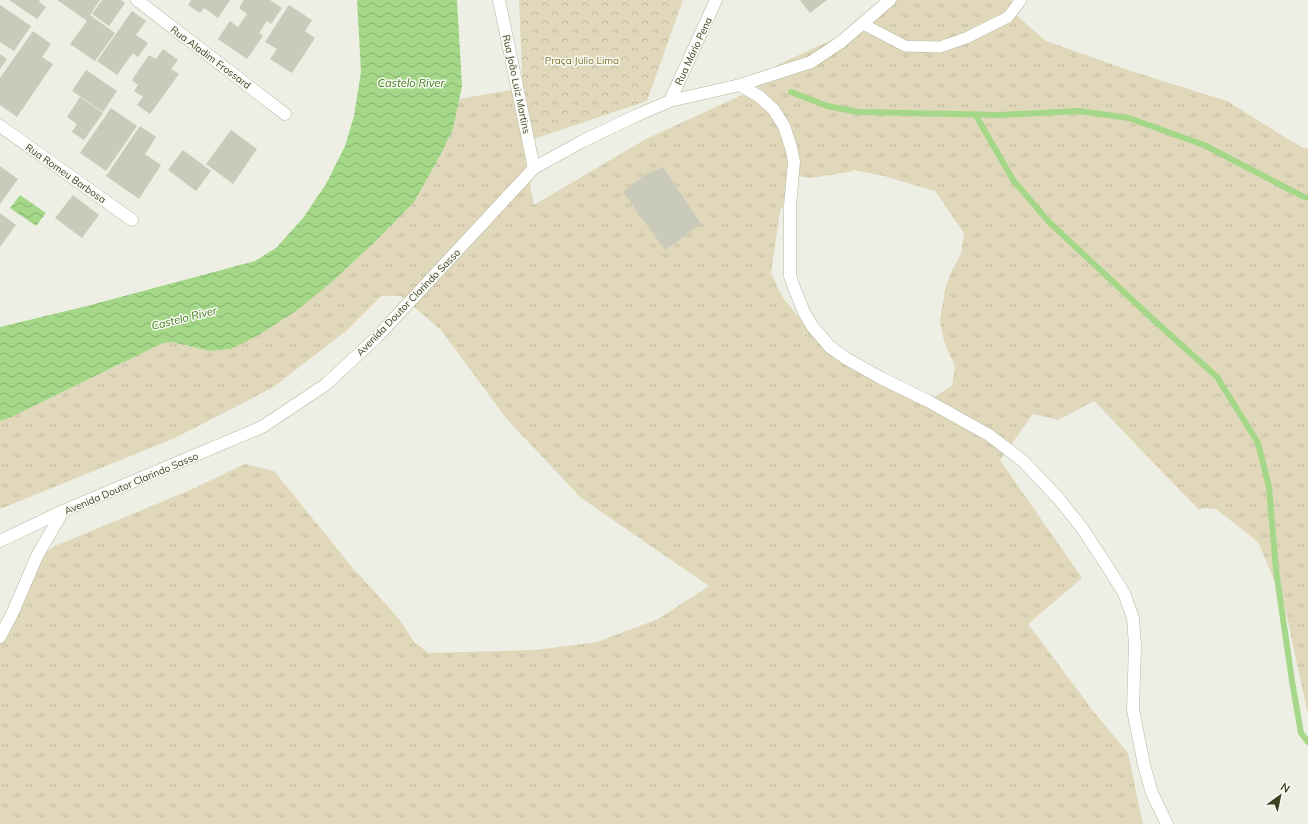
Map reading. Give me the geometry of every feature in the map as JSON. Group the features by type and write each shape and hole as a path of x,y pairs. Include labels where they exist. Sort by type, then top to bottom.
{"street":[{"name":"Rua Aladim Frossard","path":"137,0 285,114"},
{"name":"Rua João Luiz Martins","path":"499,0 534,168"},
{"name":"Rua Mário Pena","path":"670,101 716,0"},
{"name":"Avenida Doutor Clarindo Sasso","path":"0,541 63,511 262,427 325,385 377,337 534,168 581,142 670,101 740,85 811,62 841,42 890,0"},
{"path":"740,85 760,96 774,110 784,126 791,147 794,162 790,206 790,276 800,305 812,326 830,347 847,359 989,435 1022,461 1059,499 1082,528 1108,566 1124,593 1133,618 1135,645 1133,710 1144,765 1152,793 1167,824"},
{"name":"Rua Romeu Barbosa","path":"0,126 132,220"},
{"path":"0,636 13,612 37,556 63,511"}],"lane":[{"path":"863,24 905,46 940,47 966,38 1008,17 1021,0"}],"green space":[{"name":"Praça Júlio Lima","path":"519,0 683,0 647,101 525,142"},
{"path":"885,0 1011,0 1014,13 1046,41 1131,71 1227,101 1301,147 1308,149 1308,715 1284,603 1258,542 1216,509 1203,508 1199,510 1094,401 1058,420 1033,414 1000,460 1082,578 1028,624 1094,712 1128,753 1143,824 0,824 0,637 37,558 55,546 188,491 245,464 274,471 352,567 400,620 414,642 429,653 535,650 597,642 658,619 709,586 581,498 506,418 441,330 401,296 381,296 345,332 272,388 175,438 0,509 0,421 163,343 172,342 210,351 231,349 257,336 288,316 333,281 379,238 414,202 440,156 453,129 459,99 512,90 534,205 646,139 755,89 777,65 863,26","holes":["853,170 884,176 935,191 964,233 961,254 951,272 945,290 940,321 944,341 955,367 952,386 934,397 901,390 805,324 783,298 771,273 780,212 796,176 811,178 850,172"]}],"water":[{"name":"Castelo River","path":"357,0 457,0 462,86 453,129 440,156 414,202 379,238 333,281 296,311 257,336 231,349 210,351 172,342 163,343 0,421 0,327 87,306 255,261 276,248 303,218 326,184 345,146 354,116 361,72"},
{"path":"20,195 46,213 36,226 10,208"}],"building":[{"path":"9,0 40,0 39,2 46,7 37,19"},
{"path":"57,0 100,0 90,15 115,33 95,61 70,44 87,21"},
{"path":"102,0 121,0 125,3 109,26 92,14"},
{"path":"191,0 230,0 218,18 204,8 200,13 188,5"},
{"path":"244,0 270,0 282,8 271,24 267,21 259,33 263,36 247,59 218,39 230,21 238,27 247,14 239,8"},
{"path":"800,0 827,0 810,13"},
{"path":"0,5 31,26 14,51 0,42"},
{"path":"289,5 312,20 305,31 315,38 292,73 270,59 277,49 265,42"},
{"path":"132,11 146,21 136,35 148,43 138,57 133,53 117,75 97,61"},
{"path":"33,31 51,44 42,57 53,64 17,117 0,105 0,78"},
{"path":"163,49 178,60 171,69 179,74 150,114 137,105 143,97 134,91 138,85 132,80 149,55 156,59"},
{"path":"0,54 7,59 0,69"},
{"path":"86,70 117,91 103,112 72,91"},
{"path":"80,97 103,113 84,140 72,132 77,124 67,117"},
{"path":"111,108 137,126 106,171 80,153"},
{"path":"140,126 156,137 145,154 161,165 139,199 106,176"},
{"path":"231,130 257,149 233,184 206,164"},
{"path":"183,150 211,171 196,191 168,170"},
{"path":"0,166 18,179 0,204"},
{"path":"663,167 701,224 665,250 623,192 647,174"},
{"path":"73,195 99,215 82,238 55,218"},
{"path":"0,213 16,225 0,247"}],"waterway":[{"path":"791,92 827,106 859,112 1000,115 1079,111 1129,118 1204,145 1308,198"},
{"path":"975,114 1013,180 1049,222 1217,377 1258,443 1269,487 1276,570 1292,681 1301,733 1308,742"}]}
